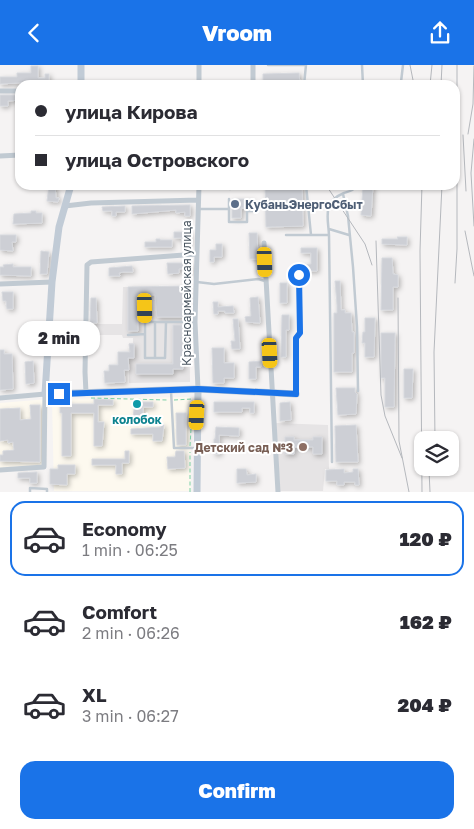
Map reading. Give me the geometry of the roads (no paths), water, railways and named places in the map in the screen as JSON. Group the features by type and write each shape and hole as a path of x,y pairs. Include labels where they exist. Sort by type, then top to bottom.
{"street":[{"path":"81,65 81,80"},
{"path":"199,80 200,65"},
{"path":"253,65 253,80"},
{"path":"0,91 15,91"},
{"path":"0,155 15,155"},
{"path":"0,470 44,467 52,282 59,227 70,190"},
{"name":"Красноармейская улица","path":"197,491 198,389 195,322 199,190"},
{"path":"65,206 91,203 198,200"},
{"path":"264,243 278,491"},
{"path":"84,396 87,265 91,262 198,254"},
{"path":"0,399 46,395 84,396 198,389 296,394 296,338 300,333 299,275"},
{"path":"0,284 52,282"}],"lane":[{"path":"268,65 306,65 304,80"},
{"path":"362,65 363,80"},
{"path":"401,80 403,65"},
{"path":"306,190 311,235"},
{"path":"332,462 329,229 327,210 335,198 343,193 354,190"},
{"path":"343,193 348,216 357,327 358,391"},
{"path":"229,199 229,222 247,222 247,211 254,211"},
{"path":"198,209 229,209"},
{"path":"329,229 349,235"},
{"path":"286,235 329,235"},
{"path":"197,282 214,284 258,279 266,281"},
{"path":"145,308 145,358 165,358 166,322"},
{"path":"145,321 195,322"},
{"path":"155,322 155,358"},
{"path":"128,335 145,334"},
{"path":"171,391 174,448 196,448"},
{"path":"30,491 30,488 48,489 48,491"}],"railway":[{"path":"410,65 413,80"},
{"path":"430,80 432,65"},
{"path":"441,80 442,65"},
{"path":"457,65 457,80"},
{"path":"468,134 473,104 474,66"},
{"path":"463,135 466,191"},
{"path":"474,139 471,173 474,226"},
{"path":"329,190 365,244 372,265"},
{"path":"422,190 420,251 422,492"},
{"path":"435,431 434,352 442,190"},
{"path":"455,283 457,190"},
{"path":"465,231 474,276"},
{"path":"376,241 381,395 385,416 402,458"},
{"path":"398,298 399,441 409,492"},
{"path":"429,476 430,492"}],"place":[{"name":"КубаньЭнергоСбыт","path":"235,204"},
{"name":"колобок","path":"137,404"},
{"name":"Детский сад №3","path":"303,447"}]}
